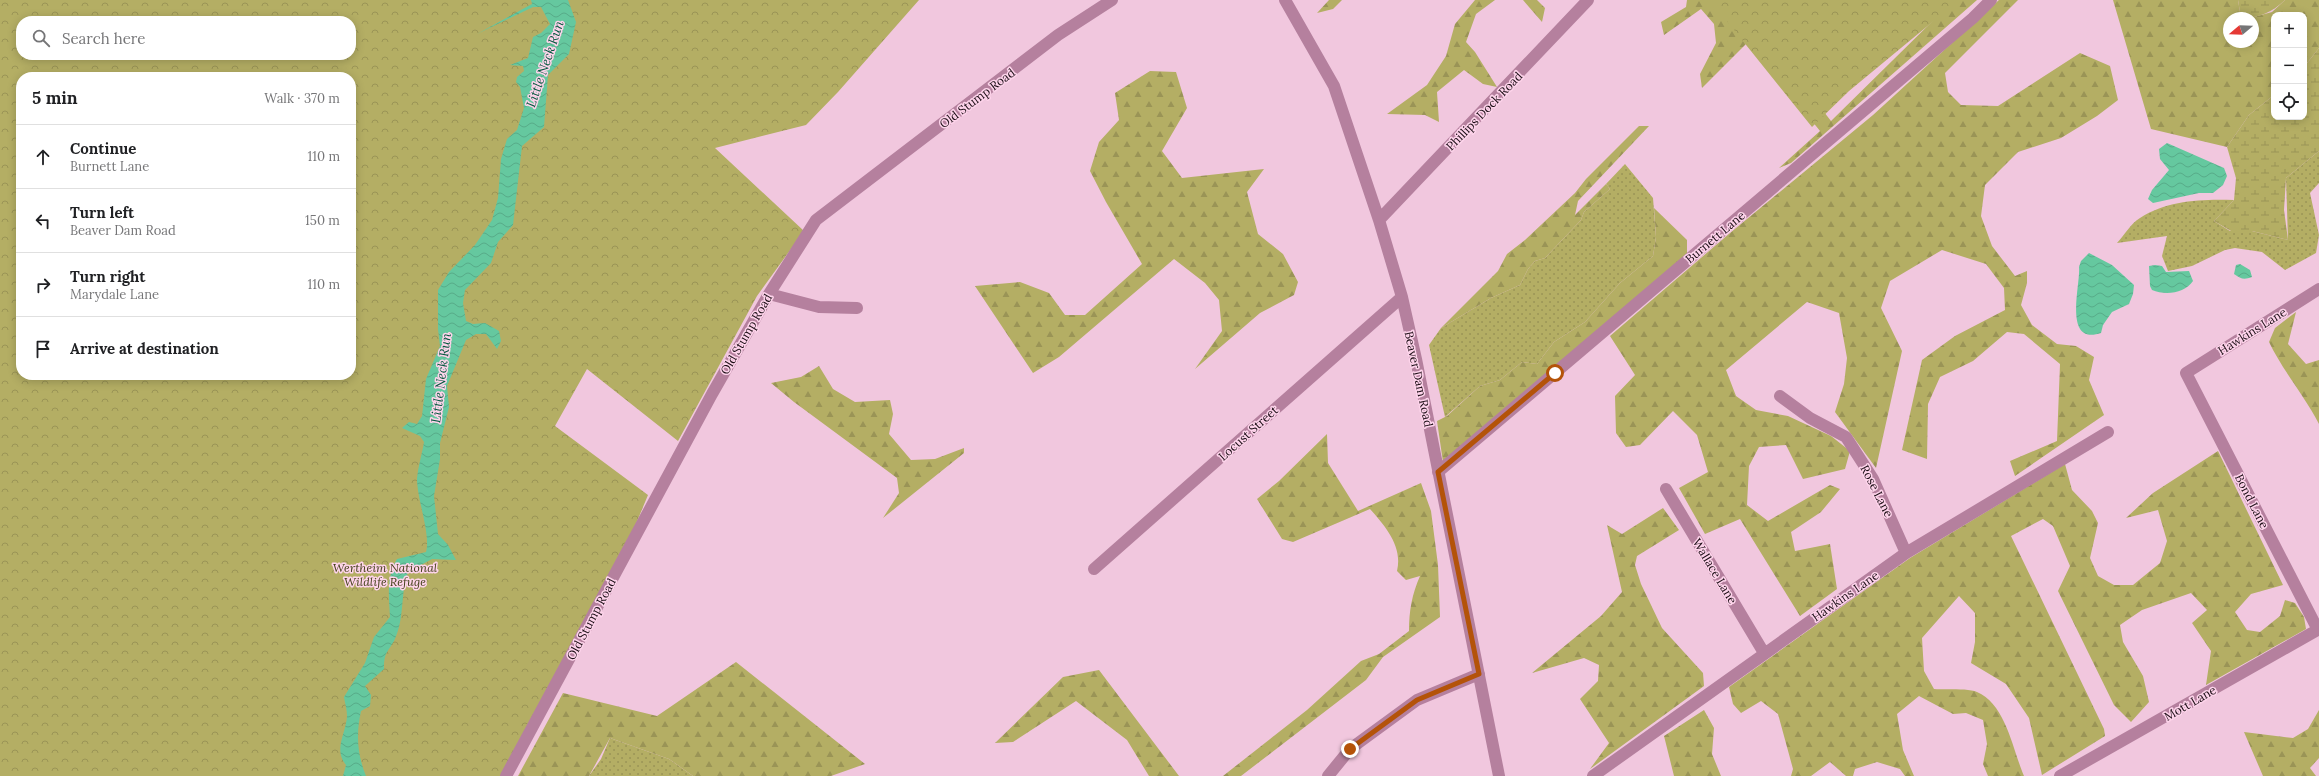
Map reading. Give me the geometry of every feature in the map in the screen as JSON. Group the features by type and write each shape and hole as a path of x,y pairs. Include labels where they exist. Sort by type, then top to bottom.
{"street":[{"name":"Old Stump Road","path":"506,776 709,399 769,294 816,220 1058,35 1112,0"},
{"name":"Beaver Dam Road","path":"1285,0 1334,86 1379,220 1402,297 1416,360 1499,776"},
{"name":"Phillips Dock Road","path":"1379,220 1588,0"},
{"name":"Burnett Lane","path":"1438,472 1973,18 1991,0"},
{"name":"Hawkins Lane","path":"2186,373 2319,290"},
{"path":"769,294 819,307 857,308"},
{"name":"Locust Street","path":"1094,569 1402,297"},
{"name":"Bond Lane","path":"2186,373 2318,629"},
{"name":"Rose Lane","path":"1780,396 1810,418 1846,437 1874,479 1906,553"},
{"name":"Hawkins Lane","path":"1593,776 1906,553 2108,432"},
{"name":"Wallace Lane","path":"1666,489 1764,653"},
{"name":"Mott Lane","path":"2060,776 2318,629"},
{"path":"1328,776 1350,749 1417,700 1479,674"}],"green space":[{"name":"Wertheim National Wildlife Refuge","path":"0,0 919,0 838,92 806,125 715,148 804,231 757,296 678,441 587,369 555,426 648,495 623,555 505,776 0,776"},
{"path":"1329,0 1342,0 1333,9 1317,13"},
{"path":"1475,0 1495,0 1476,14 1466,42 1475,52 1497,87 1483,84 1464,70 1437,92 1439,122 1425,115 1387,114 1427,85 1446,56 1455,24"},
{"path":"1523,0 1537,0 1545,8 1542,22"},
{"path":"1687,0 1790,0 1702,88 1700,74 1716,43 1714,24 1701,9 1664,35 1661,22 1686,7"},
{"path":"1710,0 1959,0 1849,91 1812,127"},
{"path":"1954,0 1977,0 1791,163 1779,168 1820,131 1756,51 1775,49 1831,121"},
{"path":"1999,0 2018,0 1945,73 1948,92 1961,105 1998,106 2080,53 2110,66 2118,100 2097,116 2061,138 2018,152 1985,185 1981,216 1992,246 2015,276 2027,271 2027,283 2021,305 2032,325 2057,344 2076,346 2094,357 2089,380 2104,415 2015,476 2010,461 2057,441 2060,364 2024,334 2007,332 1973,361 1940,377 1928,404 1927,459 1902,450 1922,360 1955,336 2005,310 2004,288 1986,264 1942,250 1890,281 1881,308 1902,351 1876,468 1835,412 1844,384 1847,358 1839,313 1807,302 1726,370 1736,396 1756,410 1788,416 1831,436 1850,451 1845,469 1803,479 1786,445 1759,447 1749,466 1747,505 1768,521 1830,485 1840,489 1821,512 1791,532 1795,551 1830,544 1837,589 1800,616 1740,519 1705,534 1679,488 1708,472 1697,435 1673,411 1640,445 1626,447 1616,433 1615,396 1635,375 1610,336 1730,233 1873,115"},
{"path":"2113,0 2238,0 2240,12 2223,12 2223,48 2259,48 2259,16 2271,12 2271,97 2249,115 2227,147 2151,129"},
{"path":"2238,0 2285,0 2265,14 2259,15 2259,12 2240,12"},
{"path":"2285,0 2319,0 2319,48 2307,63 2307,12 2272,12"},
{"path":"2319,48 2319,151 2286,178 2284,210 2288,240 2252,231 2231,231 2214,221 2234,200 2236,178 2227,147 2249,115 2271,97 2271,120 2307,120 2307,63"},
{"path":"1150,71 1176,72 1187,108 1162,151 1182,178 1264,169 1247,192 1258,234 1283,254 1298,282 1294,295 1260,313 1195,369 1222,331 1219,300 1205,283 1174,259 1059,357 1033,373 975,286 1020,282 1049,293 1065,315 1085,315 1142,264 1090,171 1099,142 1119,120 1115,93"},
{"path":"1639,126 1649,126 1578,201 1575,215 1606,184 1610,189 1584,212 1581,220 1545,258 1535,261 1528,269 1520,285 1491,298 1441,328 1498,271 1507,254 1525,240 1575,193 1586,179"},
{"path":"2319,151 2319,183 2310,193 2319,235 2316,253 2285,270 2262,252 2235,248 2225,250 2192,266 2168,271 2162,256 2167,236 2117,243 2134,223 2151,212 2174,204 2210,200 2234,200 2214,221 2230,231 2252,231 2288,240 2286,178"},
{"path":"1625,164 1653,198 1656,237 1653,256 1620,283 1585,322 1554,342 1537,364 1522,362 1500,380 1480,386 1445,417 1429,345 1441,328 1491,298 1520,285 1528,269 1535,261 1545,258 1581,220 1584,212 1610,189 1606,184"},
{"path":"1654,208 1687,240 1687,254 1443,462 1437,421 1447,416 1480,386 1500,380 1522,362 1537,364 1554,342 1585,322 1620,283 1653,256 1656,237"},
{"path":"2296,312 2288,344 2306,364 2319,360 2319,424 2269,342 2275,328"},
{"path":"819,366 833,389 855,402 890,400 893,414 889,434 911,460 935,459 964,448 964,453 883,518 899,493 897,478 794,402 771,383 801,377"},
{"path":"1327,434 1328,463 1358,511 1421,483 1431,511 1438,565 1440,617 1383,657 1366,680 1241,776 1223,776 1307,710 1361,661 1379,654 1409,631 1412,603 1420,576 1406,580 1397,571 1398,562 1395,545 1387,529 1370,509 1293,542 1282,539 1257,499 1279,481"},
{"path":"2218,451 2283,585 2251,594 2235,612 2247,630 2260,632 2280,616 2285,600 2295,603 2304,617 2306,629 2206,685 2211,651 2192,623 2207,610 2191,593 2142,610 2120,625 2123,642 2143,676 2149,702 2131,722 2114,705 2058,591 2070,566 2053,526 2043,519 2011,536 2104,729 2105,736 2042,775 2029,718 2006,684 1971,663 1975,642 1975,613 1959,596 1922,638 1924,671 1934,689 1973,691 1987,698 2002,717 2024,776 1988,776 1983,764 1987,744 1983,720 1966,713 1953,714 1919,696 1897,714 1903,750 1914,776 1905,776 1900,769 1877,762 1855,769 1853,776 1846,776 1830,762 1811,776 1791,776 1793,769 1778,714 1761,701 1741,713 1733,704 1729,687 1910,558 2065,464 2072,490 2092,511 2098,523 2090,558 2098,576 2114,585 2133,585 2160,563 2167,541 2158,510 2126,518 2153,493"},
{"path":"1663,508 1679,530 1637,556 1635,565 1641,584 1662,628 1703,673 1704,686 1590,769 1609,743 1580,699 1598,681 1599,665 1584,658 1532,673 1601,616 1622,592 1607,525 1622,534"},
{"path":"736,662 865,764 831,776 693,776 669,759 610,738 589,776 518,776 563,693 657,716"},
{"path":"1099,670 1179,776 1149,776 1127,740 1076,701 1013,742 995,743 1063,677"},
{"path":"1704,710 1714,728 1712,754 1721,776 1674,776 1664,736"},
{"path":"2319,710 2319,758 2310,768 2316,776 2263,776 2244,732 2293,738 2308,729"},
{"path":"610,738 669,759 693,776 589,776 601,759"}],"water":[{"name":"Little Neck Run","path":"531,0 568,0 576,22 569,54 548,75 544,127 522,146 513,225 498,242 491,263 465,290 463,303 466,321 473,324 485,323 499,331 501,341 497,349 486,334 476,334 466,340 447,386 449,407 440,443 440,459 434,496 438,534 448,545 456,560 432,559 408,572 404,589 400,624 394,641 385,656 384,669 365,686 371,695 370,706 361,711 358,728 358,744 366,776 343,776 346,765 342,759 340,747 347,716 344,697 365,663 374,637 390,617 390,580 391,573 397,559 426,552 427,536 417,479 424,442 420,436 402,428 409,422 417,424 422,416 426,379 440,346 438,329 438,290 449,272 475,245 492,220 498,198 501,159 507,139 517,130 524,108 520,87 516,82 517,77 524,71 523,66 510,65 528,58 533,37 541,33 550,24 541,7 533,7 477,34 532,4"},
{"path":"2167,143 2224,168 2227,176 2223,185 2213,193 2199,193 2153,203 2148,199 2152,190 2169,170 2160,159 2159,149"},
{"path":"2089,253 2112,265 2134,285 2133,294 2129,304 2112,312 2103,325 2101,333 2089,335 2081,331 2077,322 2076,311 2079,267 2081,261"},
{"path":"2240,264 2250,270 2252,277 2243,278 2234,274 2236,265"},
{"path":"2149,266 2162,266 2166,272 2189,271 2193,281 2190,285 2180,291 2163,293 2152,290 2150,286"}],"route":[{"path":"1350,749 1417,700 1479,674 1438,472 1555,373"}]}
